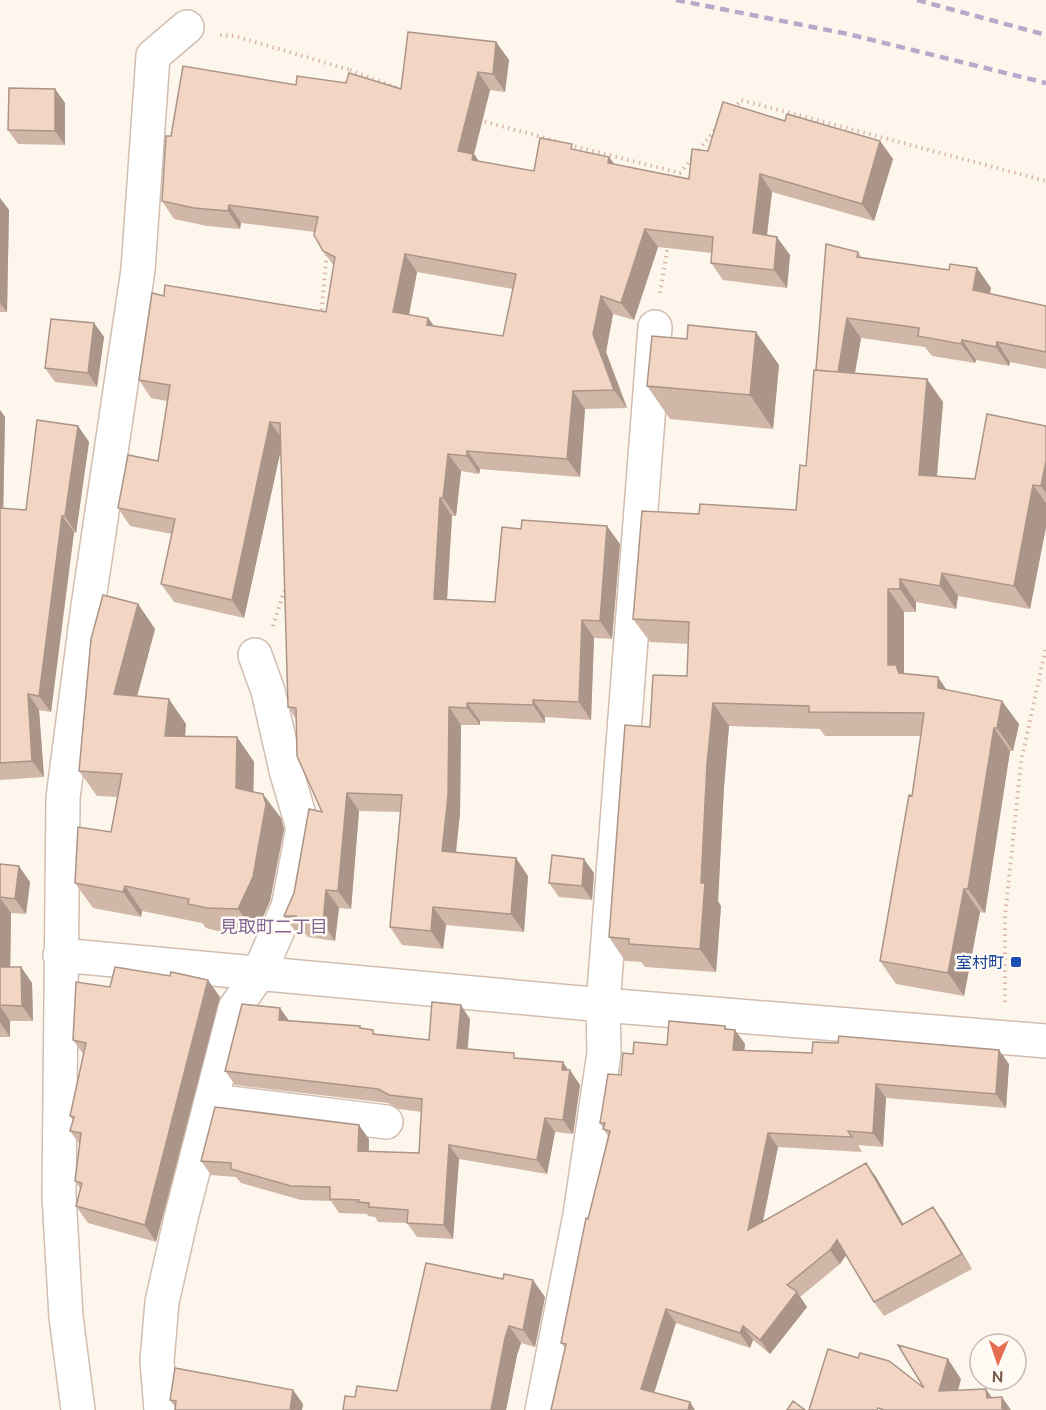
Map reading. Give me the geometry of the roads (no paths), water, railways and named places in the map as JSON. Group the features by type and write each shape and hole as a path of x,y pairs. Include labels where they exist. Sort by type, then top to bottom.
{"street":[{"path":"78,1410 66,1317 59,1196 63,798 90,594 138,270 153,56 187,27"},
{"path":"542,1410 580,1215 604,1053 603,1005 655,327"},
{"path":"160,1410 157,1360 162,1302 235,1008 259,974 288,907 303,828 287,774 268,691 255,655"},
{"path":"60,955 603,1005 1046,1041"},
{"path":"213,1101 386,1122"}],"railway":[{"path":"676,0 848,34 1046,83"},
{"path":"917,0 1046,35"}],"place":[{"name":"室村町","path":"1016,962"}],"district":[{"name":"見取町二丁目","path":"274,927"}]}
